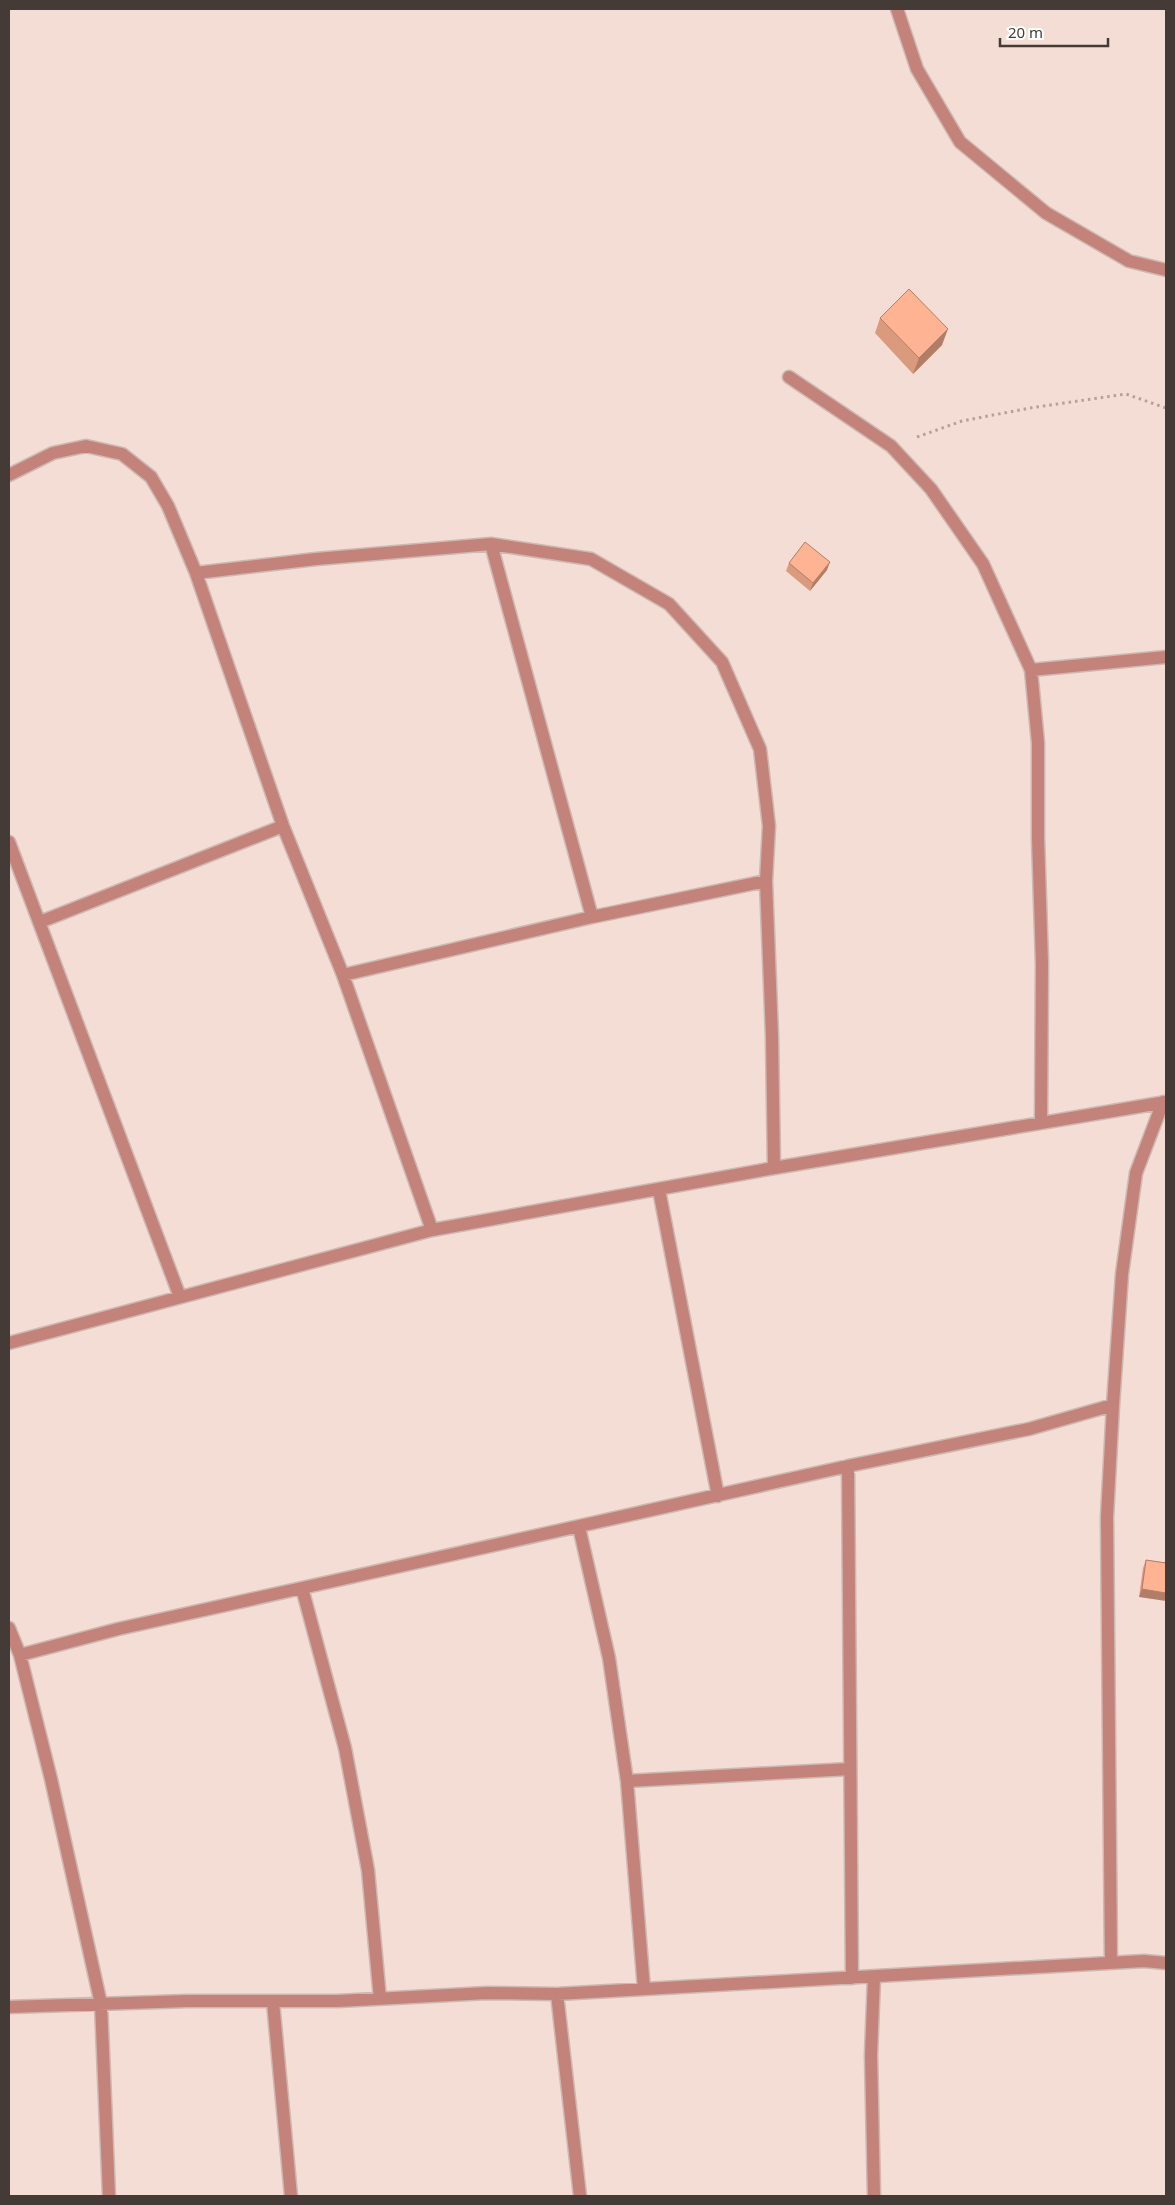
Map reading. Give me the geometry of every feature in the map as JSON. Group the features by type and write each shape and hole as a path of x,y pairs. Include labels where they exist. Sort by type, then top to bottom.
{"street":[{"path":"897,9 917,69 960,142 1046,212 1129,261 1166,270"},
{"path":"788,377 891,446 931,489 983,564 1031,670 1038,743 1038,838 1042,964 1041,1123"},
{"path":"9,475 53,453 86,446 122,454 151,477 168,506 196,573 283,826 342,975 432,1230"},
{"path":"196,573 490,544 591,559 669,604 722,662 760,749 769,826 766,881 772,1036 774,1168"},
{"path":"490,544 592,917"},
{"path":"1031,670 1166,657"},
{"path":"40,922 283,826"},
{"path":"9,842 180,1297"},
{"path":"342,975 592,917 766,881"},
{"path":"9,1343 432,1230 774,1168 1165,1102"},
{"path":"1111,1963 1107,1517 1113,1405 1122,1274 1136,1173 1165,1102"},
{"path":"659,1190 718,1496"},
{"path":"20,1655 118,1629 848,1466 1029,1429 1113,1405"},
{"path":"848,1466 852,1978"},
{"path":"578,1527 608,1658 628,1781 644,1990"},
{"path":"302,1588 345,1748 368,1870 380,1999"},
{"path":"9,1628 20,1655 51,1779 101,2004 109,2196"},
{"path":"628,1781 850,1769"},
{"path":"9,2007 187,2001 273,2002 380,1999 487,1993 557,1994 1144,1961 1166,1963"},
{"path":"874,1976 871,2055 874,2196"},
{"path":"557,1994 580,2196"},
{"path":"273,2002 291,2196"}],"path":[{"path":"891,446 962,421 1030,408 1126,394 1166,408"}],"building":[{"path":"909,289 948,329 919,358 880,318"},
{"path":"805,542 830,562 813,583 789,563"},
{"path":"1146,1560 1166,1563 1166,1593 1142,1589"}]}
